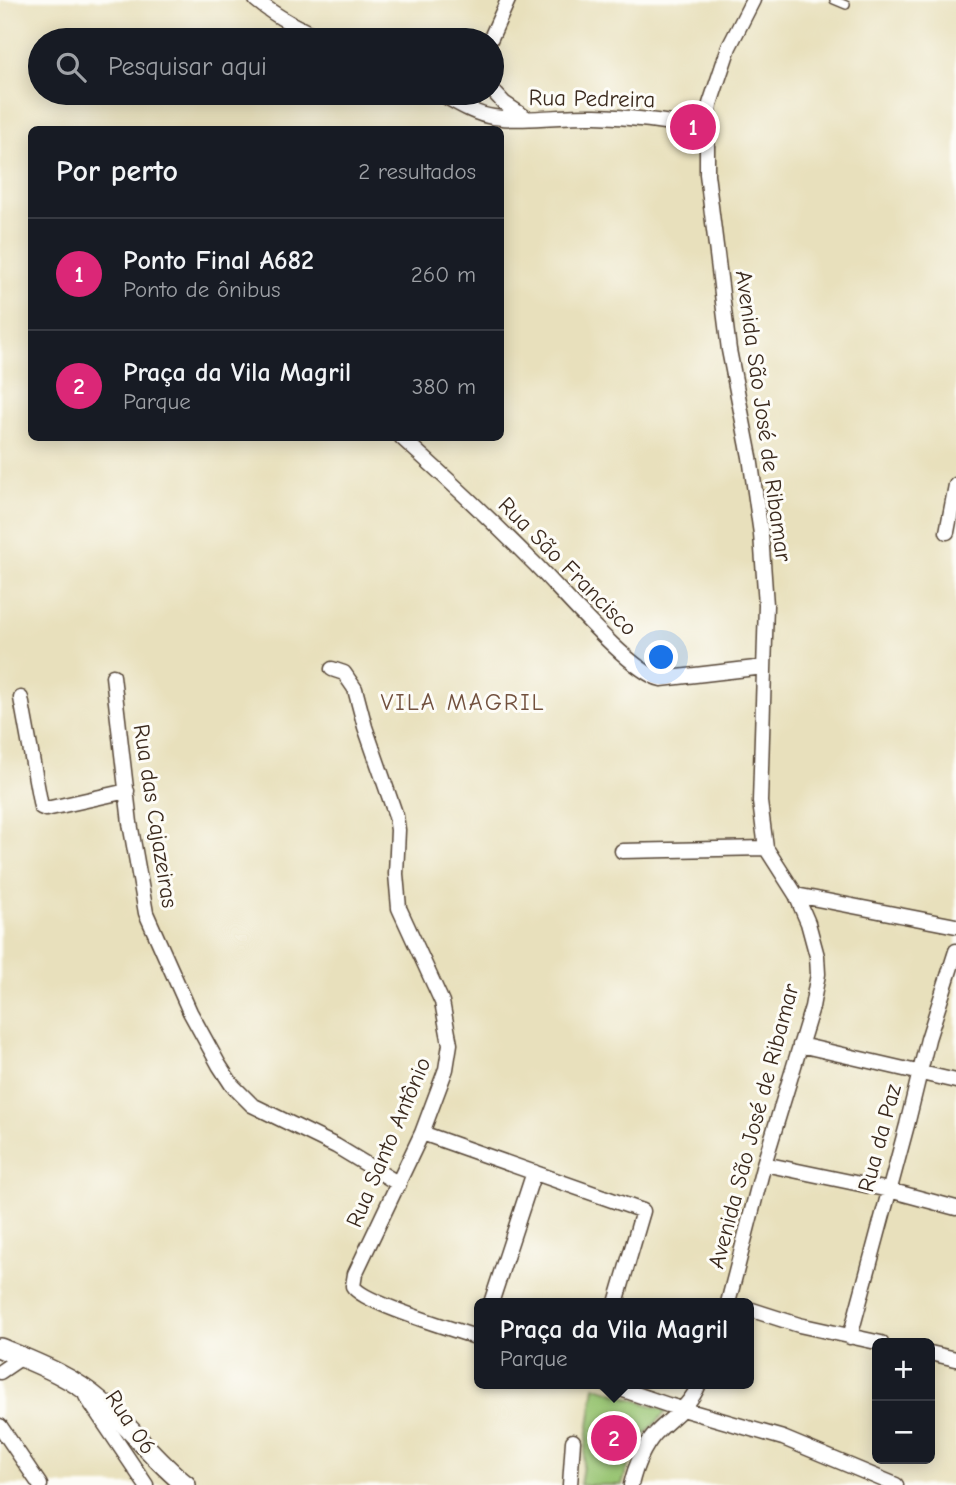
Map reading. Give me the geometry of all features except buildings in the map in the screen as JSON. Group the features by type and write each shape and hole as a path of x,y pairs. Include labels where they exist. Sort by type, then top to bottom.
{"main road":[{"path":"0,1348 60,1373 78,1384 115,1415 169,1472 186,1485"}],"street":[{"path":"256,0 296,28"},
{"path":"495,28 508,0"},
{"name":"Avenida São José de Ribamar","path":"729,1298 764,1164 816,991 818,974 814,942 796,895 766,848 760,802 766,605 761,534 750,457 729,349 707,174 710,104 729,47 753,0"},
{"path":"504,102 530,120"},
{"name":"Rua Pedreira","path":"461,105 491,116 530,120 593,116 642,118 707,129"},
{"name":"Rua São Francisco","path":"405,441 465,495 645,673 661,679 764,667"},
{"path":"947,532 956,485"},
{"name":"Rua Santo Antônio","path":"332,668 344,673 355,689 365,727 396,816 400,908 442,1002 450,1044 446,1069 422,1133 353,1281 356,1291 362,1296 474,1335"},
{"name":"Rua das Cajazeiras","path":"113,676 139,880 146,913 190,1012 232,1085 252,1105 336,1146 399,1184"},
{"path":"21,698 41,807 47,810 127,792"},
{"path":"622,851 766,848"},
{"path":"796,895 956,926"},
{"name":"Rua da Paz","path":"849,1337 919,1073 956,951"},
{"path":"800,1045 956,1081"},
{"path":"422,1133 643,1211 617,1298"},
{"path":"764,1164 889,1190 956,1208"},
{"path":"493,1298 534,1172"},
{"path":"754,1310 872,1341"},
{"path":"935,1354 956,1359"},
{"path":"0,1372 22,1357"},
{"name":"Rua 06","path":"78,1384 146,1485"},
{"path":"619,1389 783,1438 896,1485"},
{"path":"631,1485 646,1446 662,1427 684,1409 697,1389"},
{"path":"0,1426 40,1485"},
{"path":"570,1485 573,1441"}],"lane":[{"path":"834,0 845,5"}],"green space":[{"path":"595,1389 604,1389 667,1411 634,1446 622,1485 580,1485"}],"place":[{"name":"Ponto Final A682","path":"693,127"},
{"name":"Praça da Vila Magril","path":"614,1438"}],"district":[{"name":"VILA MAGRIL","path":"463,702"}]}
